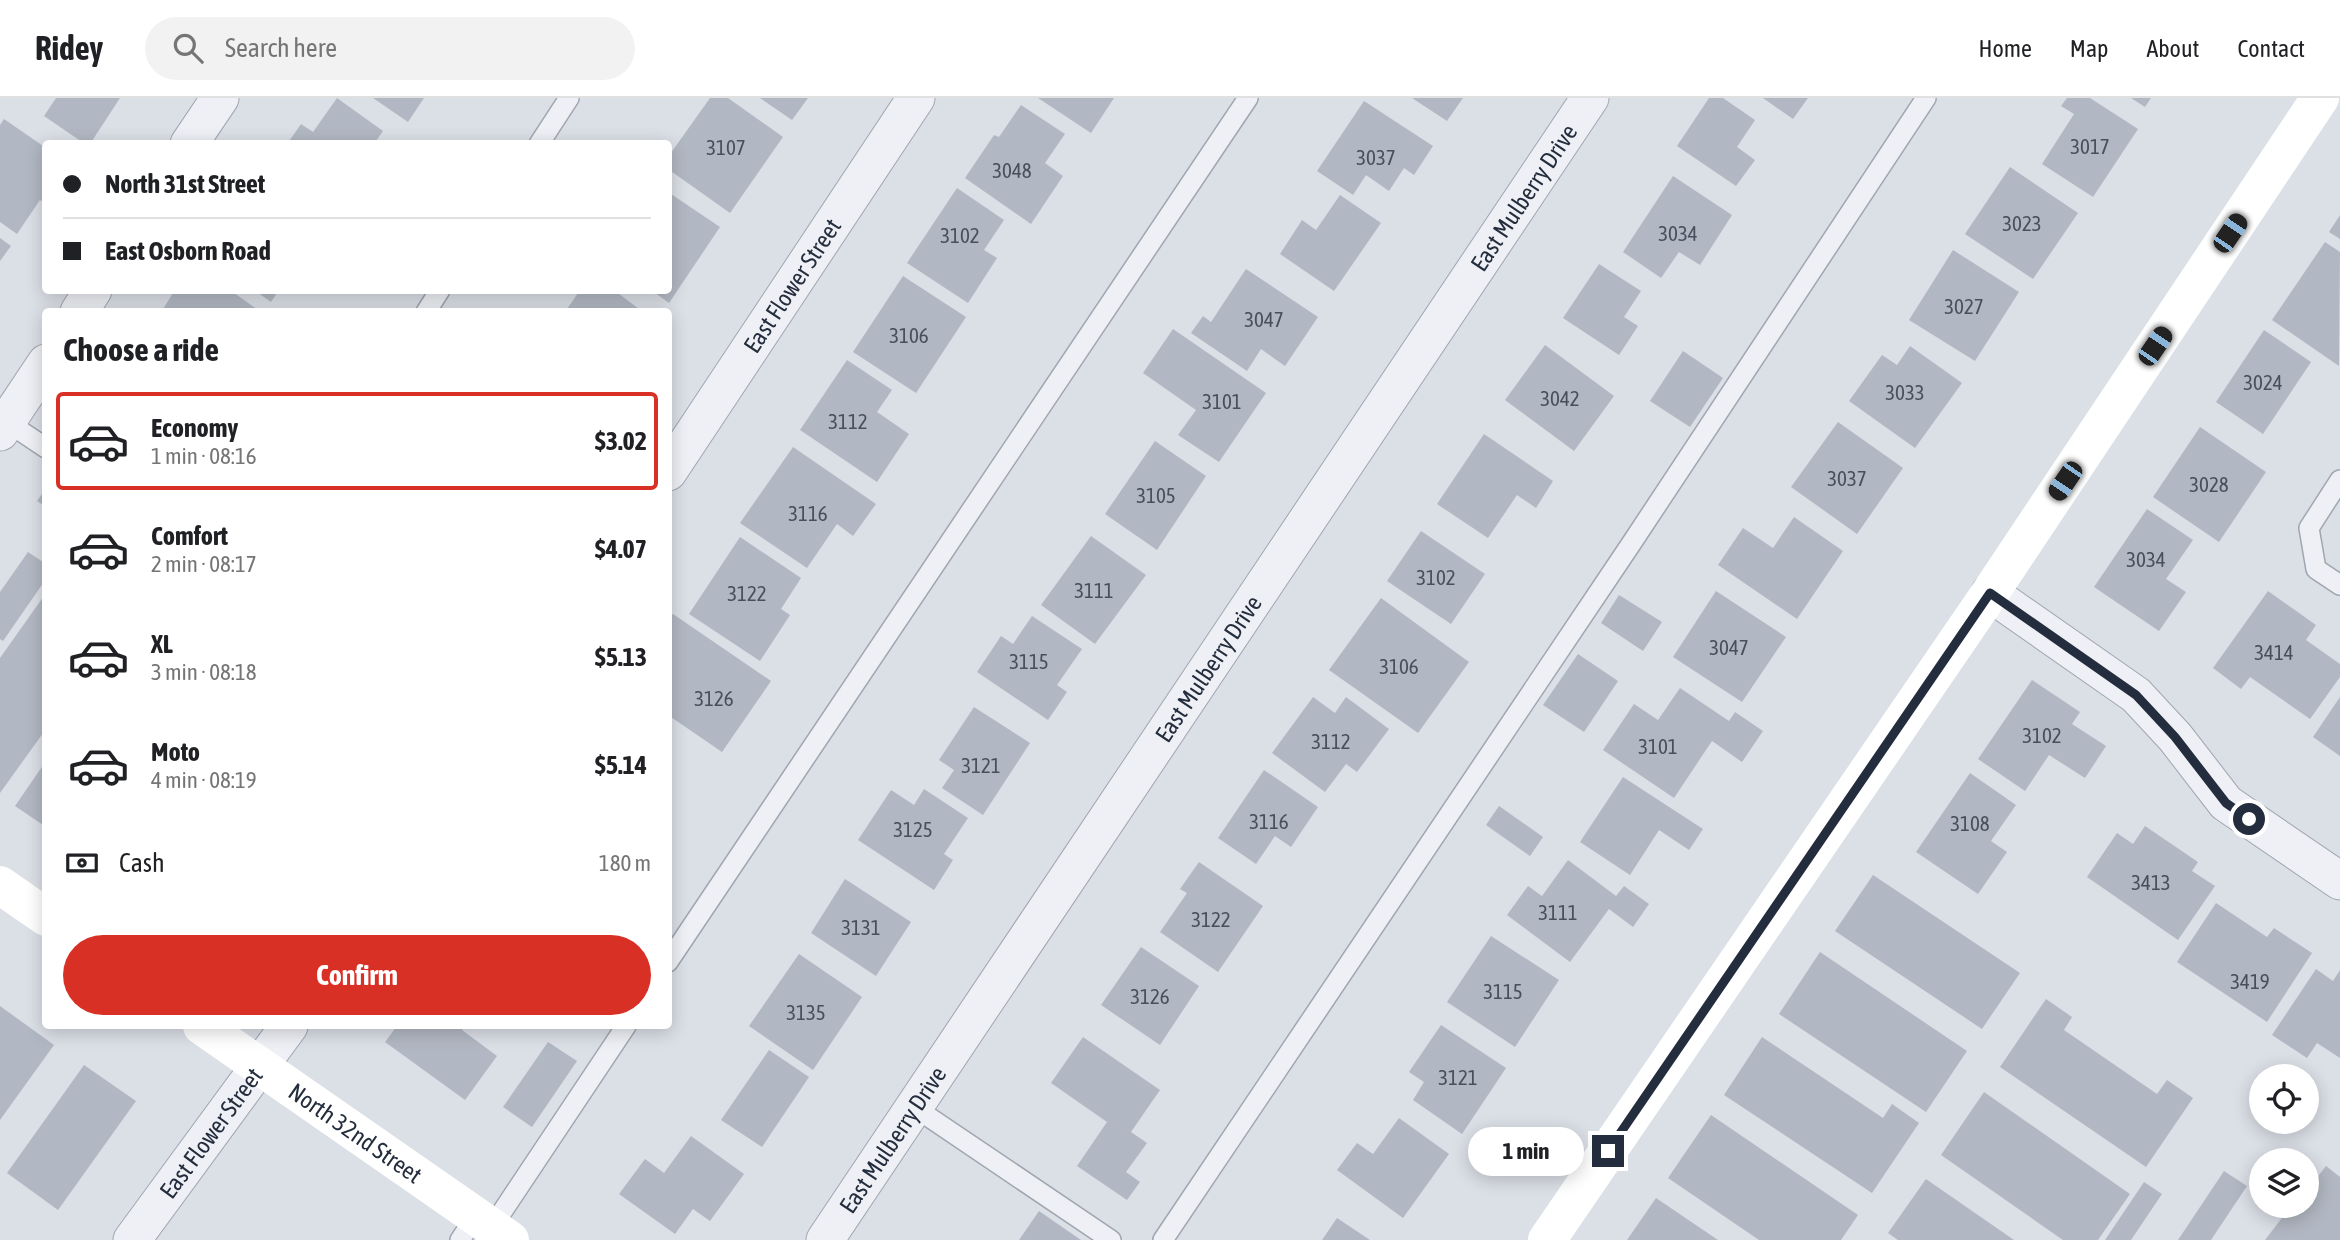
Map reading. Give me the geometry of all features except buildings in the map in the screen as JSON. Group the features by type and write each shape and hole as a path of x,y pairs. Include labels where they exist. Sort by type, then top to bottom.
{"main road":[{"path":"1547,1240 1990,593 2320,98"},
{"path":"0,885 42,914"},
{"name":"North 32nd Street","path":"205,1029 259,1065 484,1231"}],"street":[{"path":"192,140 220,98"},
{"name":"East Flower Street","path":"672,466 916,98"},
{"name":"East Mulberry Drive","path":"825,1240 1590,98"},
{"path":"2,424 42,368"},
{"path":"1990,593 2136,695 2175,737 2226,803 2340,881"},
{"name":"East Flower Street","path":"132,1240 287,1029"}],"lane":[{"path":"541,140 569,98"},
{"path":"672,956 1248,98"},
{"path":"1163,1240 1631,544 1926,98"},
{"path":"2,424 42,446"},
{"path":"2340,480 2309,528 2316,569 2340,585"},
{"path":"484,1231 624,1029"},
{"path":"914,1107 1111,1240"}],"route":[{"path":"1608,1151 1990,593 2136,695 2175,737 2226,803 2249,819"}]}
